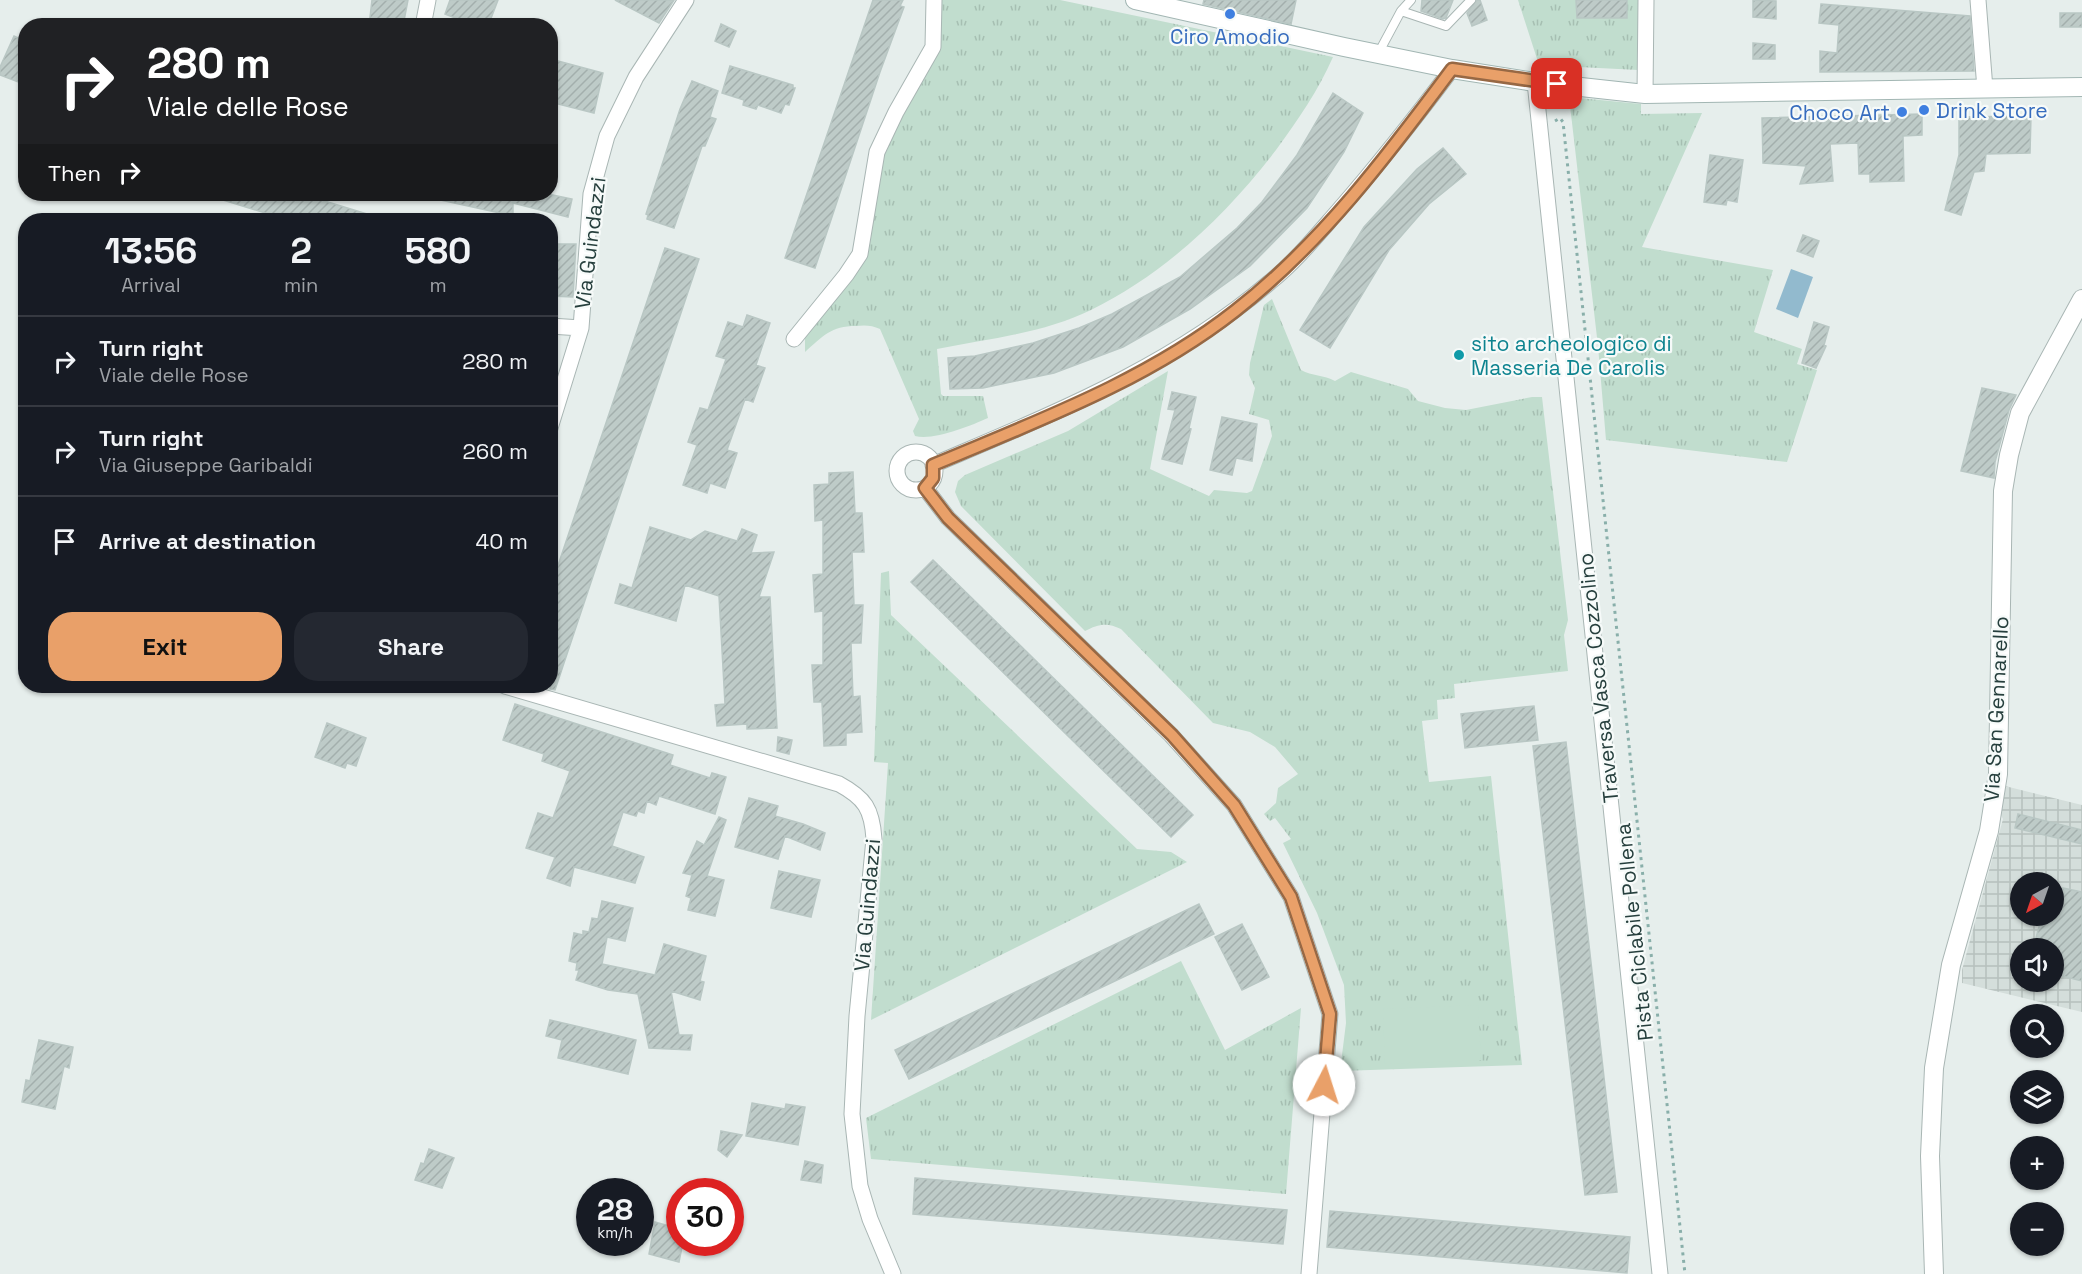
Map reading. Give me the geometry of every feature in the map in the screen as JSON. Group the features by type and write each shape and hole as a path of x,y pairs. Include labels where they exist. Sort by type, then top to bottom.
{"street":[{"path":"425,18 428,0"},
{"name":"Via Guindazzi","path":"558,402 581,328 591,194 608,136 636,77 686,0"},
{"path":"794,339 846,275 860,254 877,152 896,112 933,46 934,0"},
{"path":"1135,0 1452,69 1535,82 1645,94 2082,87"},
{"path":"1645,94 1647,0"},
{"path":"1978,0 1985,89"},
{"path":"933,465 1088,398 1132,376 1170,355 1233,313 1271,282 1304,250 1391,150 1452,69"},
{"name":"Traversa Vasca Cozzolino","path":"1535,82 1660,1274"},
{"name":"Via San Gennarello","path":"1934,1274 1930,1156 1934,1068 1951,965 1989,831 1998,774 2003,491 2009,455 2020,413 2082,299"},
{"name":"Via Guindazzi","path":"558,327 581,328"},
{"path":"918,453 930,459 933,465 933,478 925,488 910,490 899,480 897,466 905,455 918,453"},
{"path":"925,488 948,518 1172,735 1234,805 1291,897 1330,1014 1309,1274"},
{"name":"Via Guindazzi","path":"529,693 839,784 854,792 866,805 873,821 874,838 857,1016 852,1114 860,1186 870,1219 893,1274"}],"lane":[{"path":"1379,52 1401,11 1411,0"},
{"path":"1401,11 1446,26 1471,0"}],"path":[{"name":"Pista Ciclabile Pollena","path":"1555,123 1560,118 1563,122 1685,1274"}],"shaded area":[{"path":"2001,785 2082,805 2082,1012 2064,1008 2064,1004 2049,1004 1962,983 1962,970 2003,819 1998,809"}],"green space":[{"path":"941,0 1060,0 1333,57 1300,116 1257,174 1193,240 1145,279 1073,318 1035,330 937,349 941,394 943,396 983,396 988,418 951,432 923,437 915,436 913,431 919,419 880,329 865,325 840,328 822,337 805,352 805,338 856,272 885,144 936,52"},
{"path":"1518,0 1639,0 1638,70 1539,65"},
{"path":"1569,97 1641,104 1641,114 1702,113 1642,247 1773,270 1754,332 1802,349 1797,364 1817,370 1787,462 1606,440 1598,346"},
{"path":"1272,299 1301,370 1305,372 1335,381 1351,372 1408,389 1418,401 1445,408 1466,410 1542,397 1568,620 1564,635 1568,671 1454,684 1455,698 1437,700 1438,719 1422,721 1429,782 1491,776 1522,1065 1340,1071 1346,1023 1344,985 1317,913 1283,843 1291,839 1275,818 1270,821 1264,814 1276,803 1278,788 1298,774 1275,747 1250,732 1213,723 1121,629 1103,625 1085,631 961,506 955,492 958,481 965,475 1068,431 1168,371 1150,469 1209,496 1214,490 1247,493 1252,491 1272,436 1269,420 1249,414 1255,388 1249,375 1250,363 1264,305"},
{"path":"889,571 891,615 1137,849 1171,852 1187,862 871,1020 888,763 874,762 881,573"},
{"path":"1181,961 1225,1050 1301,1008 1286,1194 871,1159 866,1118"},
{"path":"1478,1005 1481,1060 1385,1064 1383,1009"}],"water":[{"path":"1791,269 1813,277 1798,318 1776,309"}],"building":[{"path":"372,0 408,0 405,18 370,18"},
{"path":"450,0 498,0 491,18 455,18 445,14"},
{"path":"615,0 674,0 659,23"},
{"path":"873,0 903,0 900,6 904,7 815,268 785,258"},
{"path":"1204,0 1296,0 1291,24 1203,4"},
{"path":"1422,0 1453,0 1446,18 1443,19 1421,11"},
{"path":"1477,0 1480,0 1487,20 1472,26 1467,13"},
{"path":"1576,0 1627,0 1627,18 1577,18"},
{"path":"1753,0 1776,1 1776,19 1753,17"},
{"path":"1821,4 1970,16 1974,71 1820,72 1820,51 1837,53 1839,25 1819,23"},
{"path":"2060,13 2082,13 2082,27 2060,27"},
{"path":"721,24 736,31 729,47 715,41"},
{"path":"14,36 18,38 18,82 0,75 0,67"},
{"path":"1753,43 1775,45 1775,59 1753,59"},
{"path":"558,61 603,73 594,113 558,104"},
{"path":"730,66 793,85 795,88 789,105 785,104 781,113 758,105 756,109 743,105 744,100 722,93"},
{"path":"692,81 718,91 710,117 716,119 705,146 702,146 674,228 647,219 646,214 680,109"},
{"path":"1333,93 1363,113 1344,152 1307,208 1250,266 1190,309 1123,347 1054,373 983,388 950,389 948,358 975,356 1033,343 1079,328 1112,314 1180,277 1237,228 1262,202 1297,155"},
{"path":"1922,114 1922,135 1903,136 1904,181 1870,182 1870,174 1859,174 1858,143 1830,144 1833,181 1800,184 1806,166 1763,163 1762,118"},
{"path":"2031,116 2030,153 1986,154 1984,171 1974,172 1961,215 1945,210 1959,155 1959,117"},
{"path":"1443,148 1466,174 1429,204 1389,250 1330,348 1300,330 1364,227 1417,169"},
{"path":"1710,155 1743,160 1737,202 1727,200 1726,205 1704,202"},
{"path":"558,196 572,199 568,217 513,203 513,213 499,213 445,201 558,201"},
{"path":"226,201 325,201 364,213 265,213"},
{"path":"1803,235 1819,241 1813,257 1797,251"},
{"path":"558,244 576,244 573,297 558,296"},
{"path":"665,248 699,259 558,681 558,565"},
{"path":"747,315 770,323 756,365 765,368 753,402 745,399 727,450 737,453 725,488 710,483 707,493 683,485 697,445 688,442 700,408 708,410 726,359 716,356 728,322 743,327"},
{"path":"1814,322 1829,327 1824,345 1826,346 1816,368 1802,363"},
{"path":"1982,388 2016,395 2009,410 1995,462 1994,478 1961,471"},
{"path":"1172,392 1196,397 1182,464 1162,459 1175,410 1168,409"},
{"path":"1222,417 1257,424 1252,461 1236,458 1232,475 1210,470"},
{"path":"853,472 855,513 862,513 864,552 852,552 854,605 863,605 861,643 851,643 853,697 860,696 862,732 846,733 846,745 824,746 822,702 814,702 812,665 823,665 823,611 815,612 813,575 823,574 823,520 815,521 814,485 829,484 829,473"},
{"path":"650,527 691,540 705,531 737,541 742,529 757,535 751,553 774,552 759,597 770,597 777,728 747,729 747,724 717,726 715,705 725,704 719,596 685,585 676,621 615,603 620,584 632,588"},
{"path":"933,560 1193,815 1171,837 911,582"},
{"path":"515,704 673,755 670,765 710,778 712,773 726,777 715,814 659,796 656,805 647,801 644,813 638,811 636,816 623,812 612,846 644,857 635,883 574,867 570,886 547,878 555,857 526,848 538,813 553,818 570,771 542,761 544,754 503,740"},
{"path":"1534,706 1538,740 1465,748 1461,714"},
{"path":"327,723 366,738 356,766 347,763 345,768 315,757"},
{"path":"778,737 792,740 789,754 777,751"},
{"path":"1566,742 1617,1192 1585,1195 1533,746"},
{"path":"749,798 778,806 775,816 825,833 820,850 785,836 778,859 735,847"},
{"path":"2018,814 2082,830 2082,844 2015,828"},
{"path":"719,817 726,820 707,876 724,880 715,916 688,910 691,898 686,896 692,875 683,873 697,841 704,845"},
{"path":"779,871 820,880 811,917 771,908"},
{"path":"2064,888 2082,892 2082,981 2064,976 2064,938 2036,938 2039,926 2064,926"},
{"path":"602,901 633,908 625,941 607,937 602,964 655,975 664,944 706,956 700,981 704,982 700,1000 671,991 679,1035 692,1035 690,1050 649,1048 638,994 608,990 576,980 579,970 576,970 577,963 569,961 574,933 583,935 583,931 589,932 592,918 598,919"},
{"path":"1199,904 1214,934 909,1079 895,1050"},
{"path":"1242,924 1269,977 1242,990 1215,937"},
{"path":"550,1020 636,1040 628,1074 558,1058 562,1040 546,1036"},
{"path":"39,1040 73,1047 69,1068 64,1066 55,1109 22,1102 26,1080 30,1081"},
{"path":"752,1103 785,1109 786,1104 805,1107 798,1145 746,1136"},
{"path":"721,1131 742,1135 727,1157 718,1150"},
{"path":"429,1149 454,1158 442,1188 415,1180"},
{"path":"805,1161 823,1165 821,1183 801,1180"},
{"path":"915,1178 1287,1210 1283,1244 913,1214"},
{"path":"1330,1211 1630,1237 1627,1273 1327,1247"},
{"path":"655,1222 666,1225 666,1256 680,1256 679,1262 654,1255"}],"place":[{"name":"Ciro Amodio","path":"1230,14"},
{"name":"Drink Store","path":"1924,110"},
{"name":"Choco Art","path":"1902,112"},
{"name":"sito archeologico di Masseria De Carolis","path":"1459,355"}],"route":[{"path":"1324,1085 1330,1014 1291,897 1234,805 1172,735 948,518 925,488 933,478 933,465 1088,398 1132,376 1170,355 1233,313 1271,282 1304,250 1391,150 1452,69 1557,84"}]}
